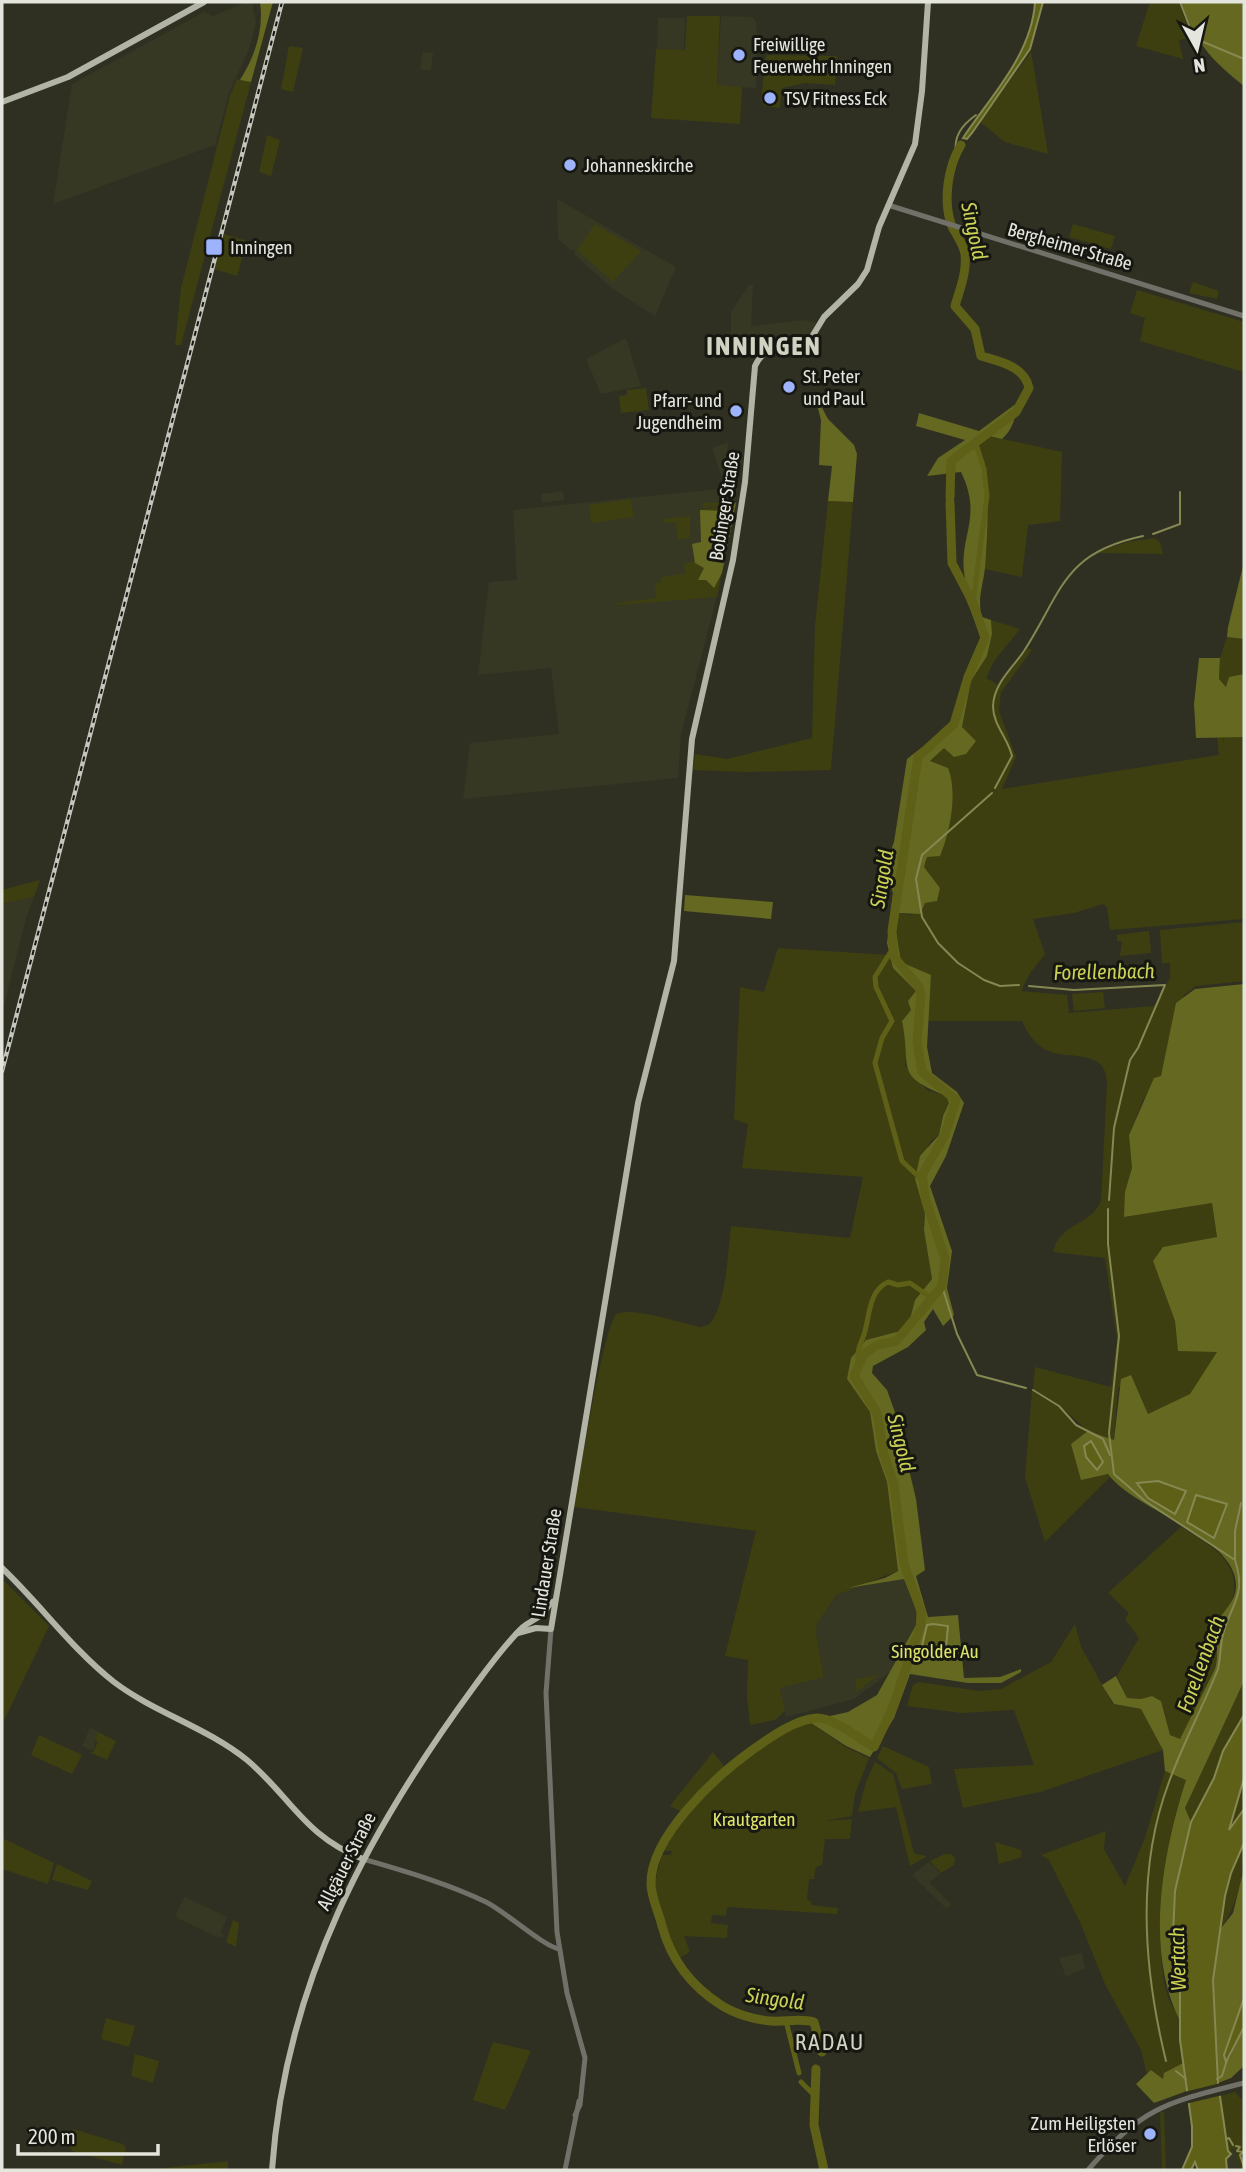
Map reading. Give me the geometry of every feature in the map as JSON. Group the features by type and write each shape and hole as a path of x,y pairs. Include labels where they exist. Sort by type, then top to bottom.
{"main road":[{"path":"2,102 68,77 204,2"},
{"name":"Bobinger Straße","path":"643,1076 674,961 692,739 731,567 746,482 755,366 769,349 810,340 824,317 858,284 869,265 888,205 917,133 928,2"},
{"name":"Lindauer Straße","path":"551,1629 643,1076"},
{"path":"2,1568 77,1648 115,1683 229,1746 269,1781 318,1835 335,1847 363,1858"},
{"name":"Allgäuer Straße","path":"272,2170 281,2096 302,2007 330,1927 363,1858 443,1731 518,1633 555,1601"},
{"path":"518,1633 536,1628 551,1629"}],"street":[{"name":"Bergheimer Straße","path":"888,205 1244,316"},
{"name":"Lindauer Straße","path":"551,1629 546,1692 558,1941 567,1993 585,2058 565,2170"},
{"path":"363,1858 480,1899 508,1914 559,1949"},
{"path":"543,1940 558,1941"},
{"path":"1088,2170 1127,2128 1159,2107 1244,2083"}],"shaded area":[{"path":"252,2 256,23 249,49 229,93 215,145 53,204 72,84 204,12 213,16"},
{"path":"721,16 752,17 756,21 756,88 717,86"},
{"path":"658,18 685,18 684,50 657,49"},
{"path":"423,52 433,53 431,71 420,69"},
{"path":"557,199 676,267 655,316 613,289 575,255 574,249 572,251 558,239"},
{"path":"749,285 753,285 751,326 803,320 819,324 812,338 779,346 760,356 750,346 731,342 731,312"},
{"path":"626,338 641,386 601,394 586,359"},
{"path":"728,442 727,455 743,457 738,477 723,481 712,448"},
{"path":"738,487 726,540 707,597 717,597 681,734 678,778 463,799 470,743 559,734 551,668 478,675 489,582 517,580 513,510"},
{"path":"563,491 564,500 542,503 541,494"},
{"path":"34,897 26,918 2,1013 2,904"},
{"path":"904,1578 917,1612 916,1625 890,1672 854,1699 786,1717 780,1688 824,1676 817,1624 836,1595 848,1588"},
{"path":"90,1728 98,1731 93,1751 82,1746"},
{"path":"929,1862 941,1874 929,1882 951,1904 947,1909 912,1875"},
{"path":"185,1897 227,1917 221,1932 224,1936 217,1937 177,1918 176,1913"},
{"path":"1082,1953 1085,1968 1066,1977 1059,1958"},
{"path":"1231,2148 1235,2149 1241,2170 1227,2170 1226,2159"}],"green space":[{"path":"260,2 273,2 251,82 240,80 257,43 261,23"},
{"path":"1150,2 1179,3 1192,38 1179,40 1183,59 1136,46"},
{"path":"1181,2 1244,2 1244,86 1205,49"},
{"path":"687,16 720,16 717,85 742,87 740,124 651,118 656,49 685,50"},
{"path":"289,46 303,48 293,92 281,89"},
{"path":"1031,52 1048,154 1005,142 980,122"},
{"path":"766,55 837,56 835,85 805,83 782,88 780,108 765,106 761,100"},
{"path":"237,79 251,82 181,345 175,345 181,288 230,96"},
{"path":"267,135 280,140 271,176 259,172"},
{"path":"595,224 641,251 613,282 577,250"},
{"path":"1073,224 1115,236 1111,249 1069,237"},
{"path":"224,234 247,241 237,276 214,269"},
{"path":"1193,282 1219,291 1217,299 1189,293"},
{"path":"1137,290 1244,322 1244,372 1140,341 1145,318 1130,313"},
{"path":"646,388 649,410 621,413 619,396 627,395 627,390"},
{"path":"814,393 828,419 854,445 857,454 853,502 828,501 832,466 819,465 821,420"},
{"name":"Singolder Au","path":"1017,403 1013,422 1006,435 1002,439 985,435 978,443 988,505 980,604 982,617 991,620 992,634 987,656 971,681 962,727 976,741 966,754 954,757 944,748 930,761 948,768 953,801 950,824 940,856 927,857 924,867 940,888 937,901 925,903 920,914 899,913 896,931 901,962 931,975 927,1047 932,1073 957,1092 964,1103 946,1156 930,1186 952,1251 947,1288 954,1315 943,1326 933,1309 924,1322 926,1330 908,1347 873,1366 872,1373 887,1390 896,1415 916,1499 925,1570 916,1576 928,1617 958,1615 964,1678 1000,1677 1021,1669 1021,1672 1001,1683 968,1683 910,1674 894,1718 870,1757 846,1746 808,1721 848,1712 877,1695 916,1625 917,1612 904,1579 848,1588 885,1578 898,1571 887,1482 876,1451 870,1412 847,1379 851,1358 866,1340 900,1331 910,1319 915,1300 932,1279 924,1230 925,1214 915,1179 920,1156 939,1135 949,1103 946,1096 918,1082 908,1069 902,1021 911,1010 908,1001 916,991 893,968 887,943 893,893 885,867 894,842 907,759 949,726 957,709 966,671 981,636 959,582 965,578 964,551 970,515 967,488 961,472 927,476 938,458 965,440 916,426 919,413 979,431"},
{"path":"985,435 1062,452 1060,521 1028,525 1022,577 985,569 986,491 978,443"},
{"path":"631,499 634,517 591,523 589,505"},
{"path":"828,501 853,502 831,770 693,770 695,754 727,759 812,738 815,626"},
{"path":"736,502 717,597 618,605 616,603 656,598 655,583 660,583 661,577 685,574 684,563 696,561 694,545 703,544 700,510 728,505 703,508 702,503"},
{"path":"736,503 722,573 714,588 706,580 698,580 704,568 695,563 692,544 701,542 700,510 726,511"},
{"path":"690,516 690,538 678,540 676,522 664,523 664,519"},
{"path":"1154,538 1160,542 1163,554 1095,553 1127,542"},
{"path":"1244,562 1244,639 1227,637"},
{"path":"991,620 1020,629 994,661 986,678 999,685 1028,648 1032,650 1001,692 999,711 1016,757 1002,789 1219,755 1217,736 1223,736 1224,744 1224,736 1244,737 1244,919 1110,930 1107,907 1103,904 1074,913 1033,919 1045,954 1030,973 1021,991 1067,995 1069,1013 1154,1006 1170,978 1170,963 1162,963 1160,930 1244,922 1244,981 1196,986 1184,995 1161,1077 1143,1100 1129,1135 1132,1168 1124,1217 1212,1203 1217,1237 1164,1247 1153,1261 1175,1321 1178,1350 1218,1351 1191,1394 1148,1414 1131,1376 1118,1389 1114,1440 1088,1431 1059,1405 1033,1389 1035,1367 1111,1387 1117,1339 1105,1258 1053,1252 1062,1235 1090,1215 1101,1201 1107,1082 1105,1072 1094,1060 1059,1054 1041,1047 1033,1040 1022,1021 927,1021 931,976 901,962 898,950 899,913 912,915 940,888 924,867 927,857 930,762 962,727 971,681 987,656 992,634"},
{"path":"1227,637 1244,639 1244,674 1229,677 1227,688 1219,679 1220,658"},
{"path":"1199,658 1220,658 1219,679 1226,687 1229,677 1244,674 1244,737 1196,738 1194,704"},
{"path":"40,880 34,897 2,904 2,890"},
{"path":"685,895 773,902 771,919 684,911"},
{"path":"1149,931 1151,953 1120,956 1122,941 1117,941 1117,935"},
{"path":"778,948 890,955 893,968 917,991 911,1010 902,1021 907,1046 905,1066 927,1090 946,1096 949,1103 939,1135 930,1142 915,1179 925,1214 924,1230 932,1279 915,1300 910,1319 900,1331 866,1340 847,1379 870,1412 876,1451 887,1482 898,1571 836,1595 817,1624 824,1677 780,1688 785,1711 775,1720 750,1725 747,1696 748,1660 725,1656 756,1531 574,1507 599,1372 612,1323 617,1314 634,1312 701,1327 710,1324 723,1291 731,1226 850,1238 863,1177 742,1168 748,1124 734,1119 740,987 764,992"},
{"path":"1244,984 1244,1681 1185,1808 1191,1822 1175,1891 1180,2021 1169,1994 1160,1933 1161,1901 1170,1838 1186,1780 1165,1771 1163,1750 1141,1709 1114,1704 1102,1685 1116,1676 1127,1698 1141,1699 1152,1696 1161,1701 1170,1735 1180,1739 1215,1669 1217,1625 1233,1598 1236,1584 1231,1567 1219,1552 1181,1524 1139,1500 1108,1474 1081,1480 1071,1444 1088,1431 1114,1440 1121,1379 1131,1375 1148,1414 1190,1394 1217,1352 1178,1351 1175,1321 1153,1261 1163,1247 1217,1237 1212,1203 1124,1217 1125,1192 1132,1168 1129,1135 1154,1078 1161,1076 1176,1003 1195,989","holes":["1196,1495 1214,1538 1187,1522"]},
{"path":"1103,992 1105,1008 1074,1011 1072,994"},
{"path":"1032,1391 1058,1406 1075,1425 1087,1432 1071,1444 1110,1477 1045,1542 1025,1477"},
{"path":"1181,1527 1222,1557 1234,1578 1234,1590 1231,1604 1217,1627 1215,1669 1180,1740 1170,1736 1161,1701 1152,1696 1141,1699 1127,1698 1117,1676 1139,1638 1125,1619 1129,1613 1108,1593"},
{"path":"2,1579 49,1626 2,1725"},
{"path":"1075,1624 1081,1647 1113,1704 1141,1709 1163,1750 1040,1792 963,1808 954,1769 1034,1765 1014,1710 961,1713 907,1706 913,1685 919,1682 979,1691 1001,1689 1051,1662"},
{"path":"878,1675 857,1692 855,1679"},
{"path":"1244,1681 1244,1715 1223,1751 1214,1778 1191,1822 1185,1808"},
{"name":"Krautgarten","path":"808,1721 845,1747 869,1758 855,1794 852,1816 823,1821 852,1819 850,1839 825,1839 822,1865 816,1867 814,1879 809,1879 807,1900 811,1901 811,1905 838,1908 837,1914 727,1907 726,1916 712,1915 711,1923 728,1925 727,1938 684,1936 690,1952 676,1960 654,1885 662,1855 670,1855 673,1851 663,1851 668,1837 686,1814 670,1806 713,1752 728,1771 765,1745"},
{"path":"98,1732 116,1741 107,1760 89,1752 93,1752 98,1742 95,1740"},
{"path":"39,1735 82,1755 72,1774 31,1755"},
{"path":"883,1746 929,1767 932,1784 902,1789 896,1773 877,1758"},
{"path":"875,1762 893,1774 915,1854 927,1856 910,1866 896,1807 858,1812"},
{"path":"1165,1771 1187,1779 1173,1829 1161,1917 1163,1973 1169,2000 1180,2021 1183,2063 1170,2070 1163,2079 1151,2070 1147,2074 1141,2050 1105,1984 1080,1922 1049,1860 1041,1855 1106,1831 1104,1849 1125,1886 1145,1838"},
{"path":"1244,1778 1244,1809 1228,1834"},
{"path":"2,1838 54,1863 48,1884 2,1869"},
{"path":"995,1842 1021,1850 1022,1857 999,1864"},
{"path":"1244,1843 1243,1867 1235,1901 1218,1932 1231,1873"},
{"path":"951,1854 955,1858 954,1865 941,1873 930,1861"},
{"path":"57,1864 92,1881 88,1890 52,1880"},
{"path":"1244,1868 1244,1998 1224,2055 1229,2059 1244,2027 1244,2066 1231,2078 1218,2083 1213,1980 1218,1932 1233,1913"},
{"path":"233,1920 239,1923 236,1947 226,1942"},
{"path":"106,2018 135,2026 129,2047 101,2039"},
{"path":"493,2042 531,2051 505,2110 473,2100"},
{"path":"135,2054 159,2061 153,2083 131,2076"},
{"path":"1183,2063 1187,2091 1154,2103 1136,2084 1151,2070 1163,2079 1164,2073"},
{"path":"1235,2092 1242,2100 1244,2170 1241,2170 1235,2149 1231,2148 1231,2154 1228,2153 1220,2096"},
{"path":"1164,2111 1166,2170 1162,2170 1160,2113"},
{"path":"73,2129 123,2144 126,2148 122,2165 72,2151 69,2144"},
{"path":"228,2161 228,2170 147,2170"}],"water":[{"path":"1035,2 1043,2 1030,49 972,133 967,139 963,138 1018,58 1032,21"},
{"path":"1091,1441 1103,1462 1097,1470 1086,1457 1084,1446"},
{"path":"1158,1481 1186,1491 1175,1514 1148,1498 1137,1483"},
{"path":"1196,1495 1227,1504 1214,1538 1187,1522"},
{"path":"927,1625 948,1626 946,1647 926,1650 922,1646"},
{"name":"Wertach","path":"1244,1715 1244,1778 1229,1830 1244,1809 1244,1843 1231,1873 1225,1896 1213,1980 1218,2083 1228,2151 1231,2154 1226,2159 1227,2170 1198,2170 1195,2162 1191,2170 1182,2170 1192,2147 1192,2126 1180,2040 1180,1988 1173,1935 1175,1891 1191,1822 1214,1778 1223,1751"},
{"path":"1244,1998 1244,2027 1226,2062 1224,2055"}],"pier":[{"path":"1221,2083 1223,2095 1185,2104 1184,2092"}],"waterway":[{"path":"1180,2 1194,38 1244,59"},
{"path":"956,155 956,142 960,132 976,115"},
{"name":"Singold","path":"950,497 951,461 1016,412 1029,388 1017,370 981,356 975,329 955,306 964,274 965,254 951,224 947,194 953,163 961,145"},
{"path":"973,603 987,496 984,469 976,444"},
{"name":"Forellenbach","path":"1153,534 1180,524 1180,492"},
{"name":"Singold","path":"822,2052 814,2022 771,2021 745,2016 721,2005 700,1989 671,1950 651,1884 661,1847 687,1810 720,1776 774,1736 800,1722 817,1718 839,1725 874,1747 892,1709 921,1624 921,1611 904,1564 894,1484 884,1455 877,1413 854,1376 864,1354 877,1345 896,1341 942,1286 945,1259 925,1197 922,1175 945,1135 956,1100 922,1072 917,1042 921,995 919,987 894,957 892,931 918,757 954,724 968,677 985,638 973,603 952,563 950,502"},
{"name":"Forellenbach","path":"995,788 1012,756 994,713 994,698 1000,683 1024,651 1068,577 1080,564 1117,543 1143,536"},
{"path":"992,793 922,855 916,879 922,917 938,943 958,963 984,980 1000,986 1019,985"},
{"path":"893,948 875,977 876,987 892,1021 882,1038 875,1063 902,1161 923,1181"},
{"name":"Forellenbach","path":"1029,986 1074,990 1165,985 1138,1048 1130,1060 1114,1128 1109,1200"},
{"name":"Forellenbach","path":"1108,1209 1108,1244 1119,1336 1109,1433 1114,1474 1145,1501 1235,1560 1239,1581 1237,1597 1223,1635 1218,1669 1169,1782 1151,1851 1147,1886 1148,1957 1166,2061"},
{"path":"858,1363 871,1303 882,1286 888,1282 898,1285 910,1283 930,1297"},
{"path":"942,1286 957,1334 977,1375 1026,1388"},
{"path":"1033,1390 1059,1406 1076,1425 1103,1439 1110,1455"},
{"path":"1235,1559 1235,1531 1241,1503"},
{"path":"786,2021 799,2073"},
{"path":"1217,2079 1222,2076 1227,2060"},
{"name":"Singold","path":"816,2069 814,2125 824,2170"},
{"name":"Forellenbach","path":"1176,2071 1186,2079"},
{"path":"801,2082 815,2096"},
{"path":"1226,2139 1229,2138 1233,2145"},
{"path":"1236,2146 1240,2147 1237,2151 1243,2152 1240,2155 1244,2167"}],"railway":[{"path":"2,1071 282,2"}],"place":[{"name":"Freiwillige Feuerwehr Inningen","path":"739,55"},
{"name":"TSV Fitness Eck","path":"770,98"},
{"name":"Johanneskirche","path":"570,165"},
{"name":"Inningen","path":"214,247"},
{"name":"St. Peter und Paul","path":"789,387"},
{"name":"Pfarr- und Jugendheim","path":"736,411"},
{"name":"Zum Heiligsten Erlöser","path":"1150,2134"}],"district":[{"name":"INNINGEN","path":"764,346"},
{"name":"RADAU","path":"830,2042"}]}
